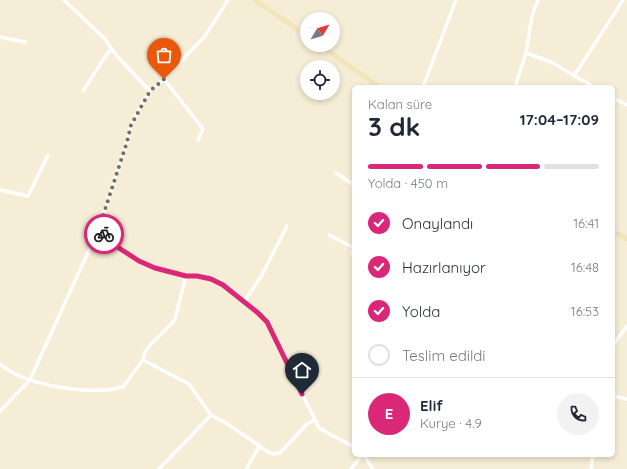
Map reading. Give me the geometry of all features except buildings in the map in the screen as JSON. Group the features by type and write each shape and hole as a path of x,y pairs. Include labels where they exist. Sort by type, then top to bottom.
{"street":[{"path":"64,0 105,39 112,49 150,91"},
{"path":"0,411 30,380 99,228 127,142 131,125 150,91 164,79 206,36 228,0"},
{"path":"255,0 300,31"},
{"path":"424,85 456,0"},
{"path":"516,85 526,53 532,16 538,0"},
{"path":"574,76 623,0"},
{"path":"0,37 25,42"},
{"path":"83,91 107,54 112,49"},
{"path":"330,52 377,85"},
{"path":"526,53 551,62 590,85"},
{"path":"164,79 203,129 198,140"},
{"path":"615,99 627,105"},
{"path":"0,190 28,196 48,155"},
{"path":"336,173 352,184"},
{"path":"244,302 262,275 287,226"},
{"path":"99,228 119,248 139,261 155,268 186,276 197,276 211,279 223,285 258,313 267,322 319,428 352,446"},
{"path":"615,232 627,239"},
{"path":"329,235 352,248"},
{"path":"0,364 14,374 30,380 79,390 106,390 123,387 143,360 145,352 151,344 175,319 186,276"},
{"path":"615,342 627,326"},
{"path":"143,360 189,384 211,415 226,423 259,447 270,453 275,454 280,452 306,425 314,420"},
{"path":"615,396 627,399"},
{"path":"159,469 211,415"},
{"path":"246,469 259,447"},
{"path":"351,469 361,457"},
{"path":"364,457 373,469"},
{"path":"591,469 593,457"}],"way so far":[{"path":"104,234 99,228 127,142 131,125 150,91 164,79"}],"route":[{"path":"104,234 119,248 139,261 155,268 186,276 197,276 211,279 223,285 258,313 267,322 302,394"}]}
